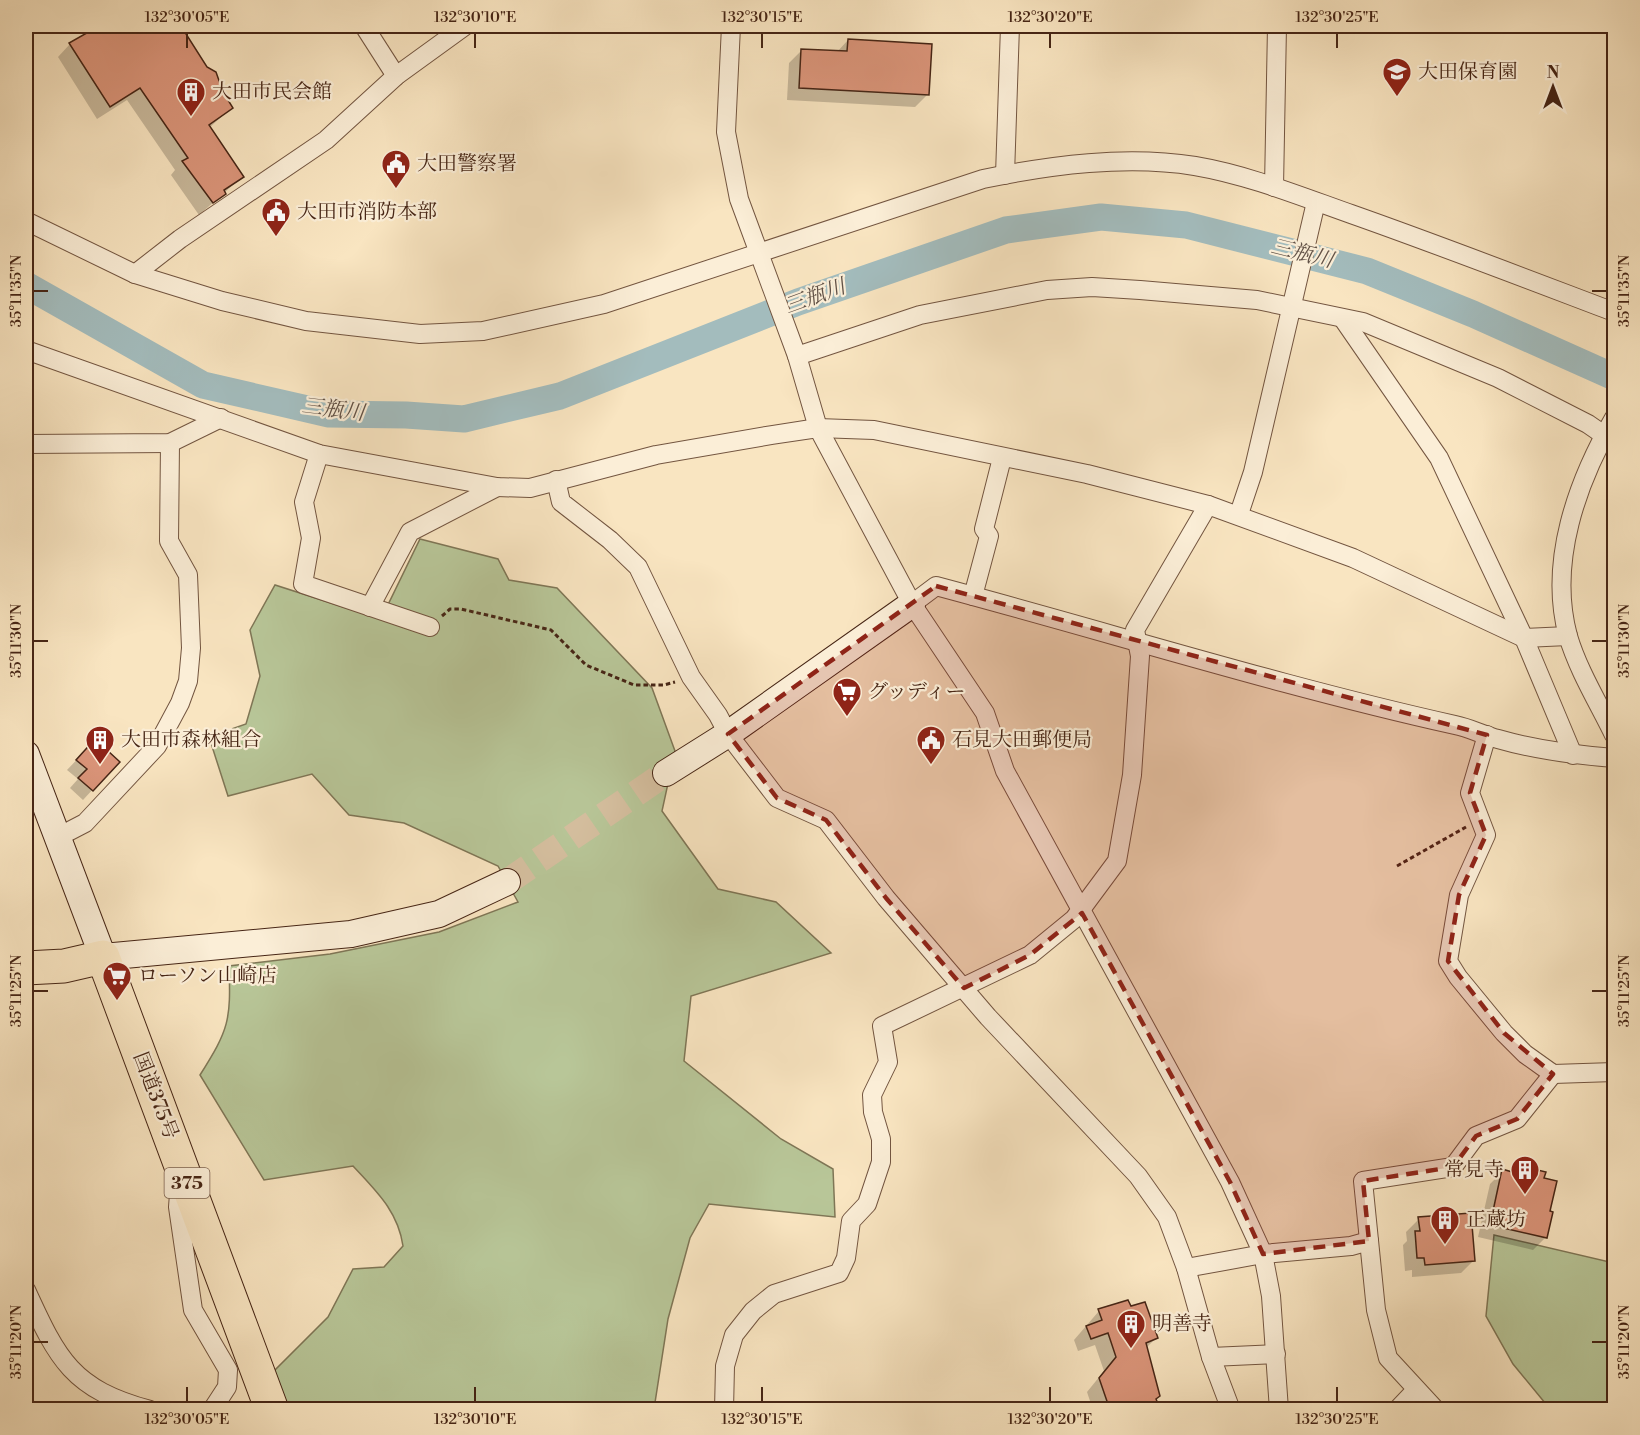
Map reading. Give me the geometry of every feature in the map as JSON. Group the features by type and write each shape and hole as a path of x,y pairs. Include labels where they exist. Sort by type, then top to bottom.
{"highway":[{"path":"26,968 64,966 103,957"},
{"name":"国道375号","path":"103,957 272,1410"}],"street":[{"path":"364,26 396,76"},
{"path":"135,274 180,239 326,140 396,76 465,26"},
{"path":"731,26 726,132 739,199 797,356 819,428 912,603 985,713 1005,771 1230,1182 1263,1254 1271,1296 1279,1410"},
{"path":"1005,175 1010,26"},
{"path":"1274,187 1277,26"},
{"path":"26,221 135,274 222,301 306,321 420,334 483,331 569,314 965,185 1005,175 1102,163 1149,163 1195,166 1274,187 1315,207 1614,312"},
{"path":"1239,514 1253,472 1315,207"},
{"path":"797,356 920,315 1047,290 1092,287 1294,299 1343,319 1363,322 1498,378 1588,424 1611,431 1574,506 1563,544 1561,578 1568,636 1614,735"},
{"path":"1343,319 1439,458 1524,638 1573,755"},
{"path":"26,350 319,454 497,487 530,488 656,455 819,428 874,430 1126,483 1239,514 1353,558 1524,638 1568,636"},
{"path":"26,444 170,443 221,418"},
{"path":"58,837 85,823 157,746 180,703 188,681 191,648 188,574 169,542 170,443"},
{"path":"319,454 304,502 311,538 303,584 430,627"},
{"path":"973,596 989,536 984,529 1002,458"},
{"path":"556,480 561,502 610,540 638,567 691,677 728,734 777,798 826,820 886,898 988,1017 1138,1176 1167,1217 1186,1268 1211,1357 1231,1410"},
{"path":"370,607 410,532 497,487"},
{"path":"724,1410 725,1366 734,1335 753,1311 774,1294 839,1273 846,1258 851,1221 867,1203 881,1162 881,1139 873,1112 872,1095 888,1062 882,1026 1030,955 1074,919 1117,861 1132,775 1140,656 1135,630 1208,505"},
{"path":"666,773 728,734 936,586 1138,643 1469,728 1487,735 1573,755 1614,758"},
{"path":"1487,735 1470,793 1486,835 1459,895 1448,961 1458,977 1504,1033 1525,1054 1553,1074 1614,1072"},
{"path":"26,754 103,957 351,934 439,914 507,882"},
{"path":"1436,1410 1389,1358 1376,1310 1363,1181 1454,1167 1476,1136 1517,1119 1553,1074"},
{"path":"182,1168 178,1207 193,1310 228,1370 227,1387 212,1410"},
{"path":"1186,1268 1263,1254 1309,1251 1370,1241"},
{"path":"26,1290 53,1348 72,1371 99,1392 150,1410"},
{"path":"1211,1357 1276,1354"},
{"path":"1397,1410 1416,1390"}],"path":[{"path":"430,627 450,609 461,609 551,630 586,664 634,686 664,686 691,677"},
{"path":"1397,866 1480,819"}],"highlighted area":[{"path":"936,586 1487,735 1470,793 1486,835 1459,895 1448,961 1504,1033 1553,1074 1517,1119 1476,1136 1453,1167 1363,1181 1369,1241 1263,1254 1230,1182 1082,913 1030,955 964,988 886,898 826,820 777,798 728,734"}],"green space":[{"path":"420,539 498,559 509,580 557,588 652,688 675,751 662,811 718,889 776,902 831,953 691,996 684,1061 781,1139 833,1169 835,1217 709,1204 690,1238 668,1319 654,1409 289,1409 274,1371 328,1317 353,1269 384,1267 403,1246 396,1222 385,1202 353,1166 264,1180 200,1075 217,1046 226,1024 229,966 330,954 439,932 518,902 498,866 404,823 349,815 312,774 228,796 209,737 246,724 260,676 250,630 275,585 381,619"},
{"path":"1494,1235 1614,1263 1614,1409 1550,1409 1513,1364 1486,1316"}],"building":[{"name":"大田市民会館","path":"99,26 181,26 207,67 216,72 223,92 233,108 209,125 244,177 224,190 226,194 213,203 182,161 188,158 140,88 110,107 69,43"},
{"path":"848,39 932,44 929,95 799,88 801,49 847,51"},
{"name":"大田市森林組合","path":"95,739 120,762 93,791 78,778 87,769 76,760"},
{"name":"常見寺","path":"1521,1166 1546,1172 1544,1178 1557,1181 1547,1238 1490,1225 1502,1169 1519,1174"},
{"name":"正蔵坊","path":"1471,1213 1475,1261 1425,1265 1424,1258 1417,1258 1415,1231 1420,1231 1418,1217"},
{"name":"明善寺","path":"1128,1300 1131,1306 1145,1302 1158,1338 1146,1343 1160,1396 1156,1399 1159,1406 1150,1410 1110,1410 1099,1378 1116,1357 1108,1333 1091,1339 1086,1326 1102,1320 1098,1309"}],"waterway":[{"name":"三瓶川","path":"26,285 203,385 329,414 406,415 464,419 560,396 798,302 1006,230 1101,217 1186,225 1367,271 1473,314 1614,377"}],"tunnel":[{"path":"507,882 666,773"}],"place":[{"name":"大田保育園","path":"1397,98"},
{"name":"大田市民会館","path":"191,118"},
{"name":"大田警察署","path":"396,190"},
{"name":"大田市消防本部","path":"276,238"},
{"name":"グッディー","path":"847,718"},
{"name":"大田市森林組合","path":"100,766"},
{"name":"石見大田郵便局","path":"931,766"},
{"name":"ローソン山崎店","path":"117,1002"},
{"name":"常見寺","path":"1525,1196"},
{"name":"正蔵坊","path":"1445,1246"},
{"name":"明善寺","path":"1131,1350"}]}
